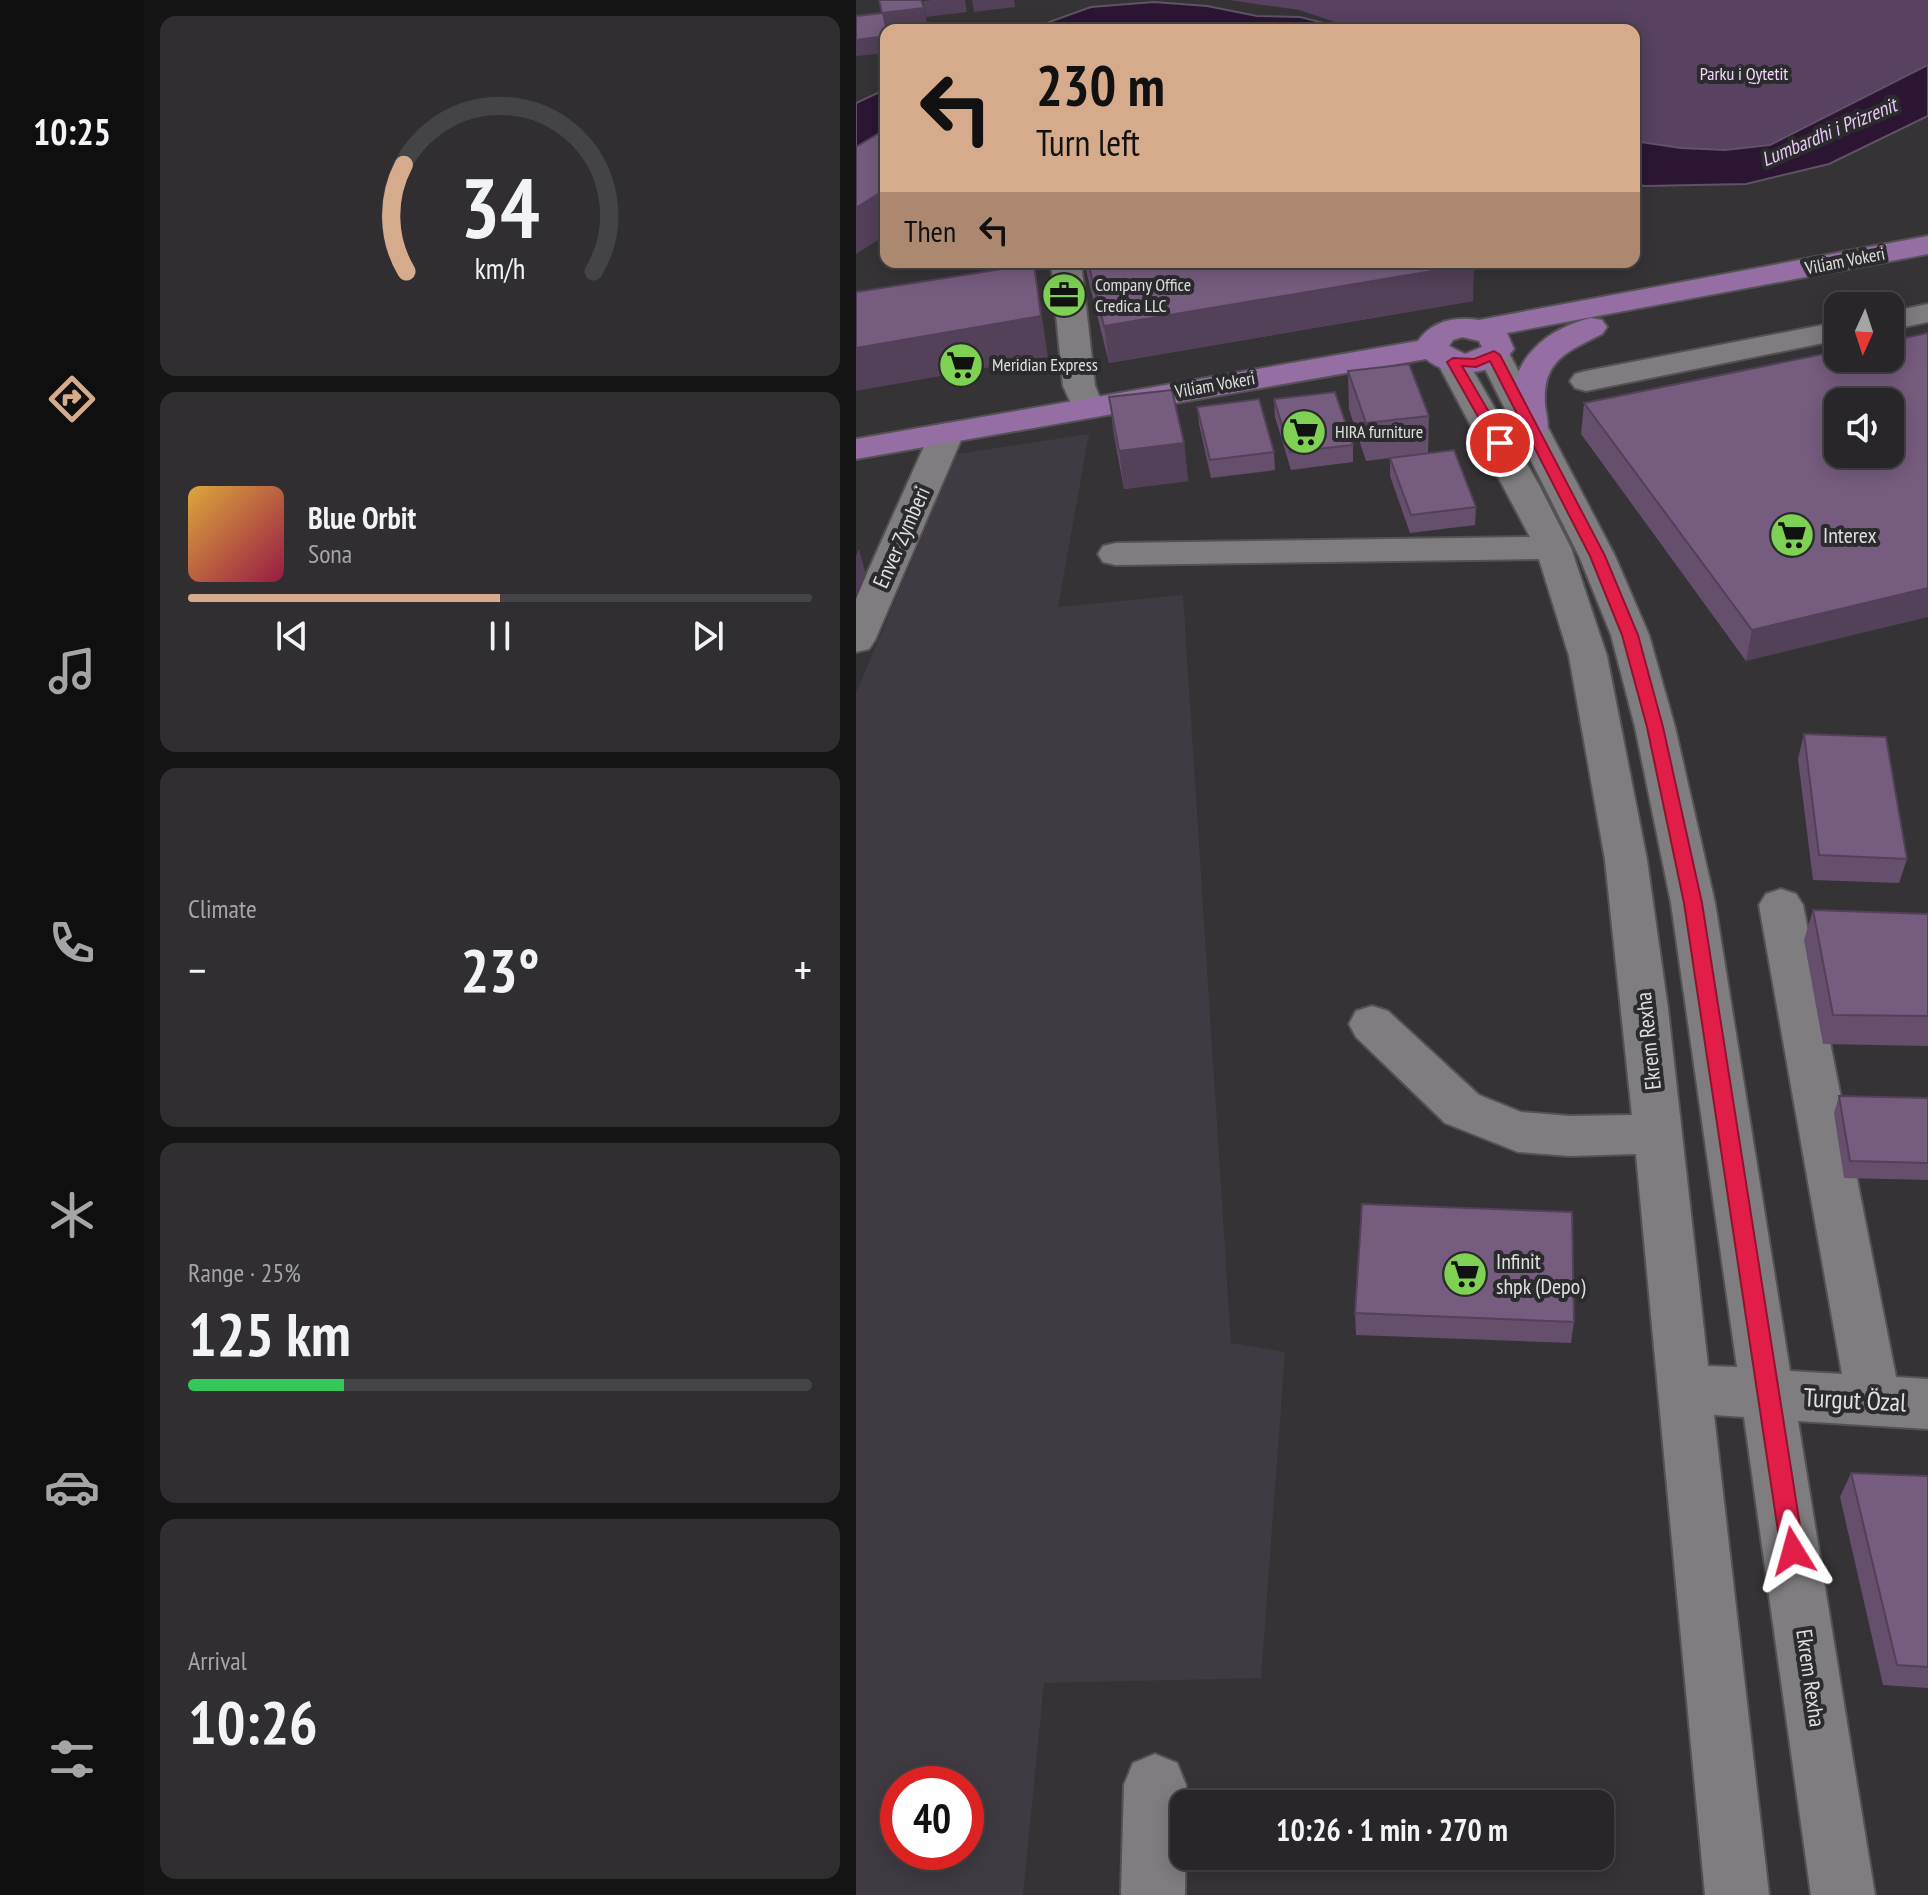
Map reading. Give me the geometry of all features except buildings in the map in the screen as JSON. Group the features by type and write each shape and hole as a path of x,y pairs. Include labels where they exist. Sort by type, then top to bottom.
{"main road":[{"name":"Viliam Vokeri","path":"1471,347 1928,245"},
{"name":"Viliam Vokeri","path":"856,449 1088,407 1591,327 1928,267"},
{"path":"1532,428 1526,393 1536,362 1548,351 1591,327"}],"street":[{"path":"1067,268 1079,386 1088,407"},
{"path":"1904,318 1928,313"},
{"path":"1586,381 1824,334"},
{"name":"Ekrem Rexha","path":"1471,347 1532,428 1597,556 1630,635 1655,727 1693,903 1770,1395 1843,1895"},
{"name":"Ekrem Rexha","path":"1471,347 1522,485 1553,548 1588,656 1620,828 1686,1389 1737,1895"},
{"name":"Enver Zymberi","path":"856,640 947,433"},
{"path":"1116,554 1553,548"},
{"path":"1781,905 1874,1401"},
{"path":"1372,1024 1462,1109 1518,1132 1570,1136 1658,1134"},
{"name":"Turgut Özal","path":"1686,1389 1928,1404"},
{"path":"1153,1895 1155,1785"}],"shaded area":[{"path":"1089,434 1058,607 1183,595 1231,1343 1285,1352 1261,1678 1044,1683 1023,1895 856,1895 856,693 957,454"}],"green space":[{"name":"Parku i Qytetit","path":"1229,0 1928,0 1928,65 1770,145 1725,150 1682,148 1640,142 1640,24 1341,24 1299,10"}],"water":[{"path":"1154,2 1207,6 1257,16 1300,17 1328,24 1044,24 1091,7"},
{"name":"Lumbardhi i Prizrenit","path":"1928,65 1928,116 1829,164 1746,184 1640,185 1640,142 1725,150 1770,145"},
{"path":"880,92 880,136 856,150 856,103"}],"place":[{"name":"Company Office Credica LLC","path":"1064,295"},
{"name":"Meridian Express","path":"961,365"},
{"name":"HIRA furniture","path":"1304,432"},
{"name":"Interex","path":"1792,535"},
{"name":"Infinit shpk (Depo)","path":"1465,1274"}],"route":[{"path":"1500,443 1453,362 1476,363 1494,355 1597,556 1630,635 1655,727 1693,903 1793,1551"}]}
